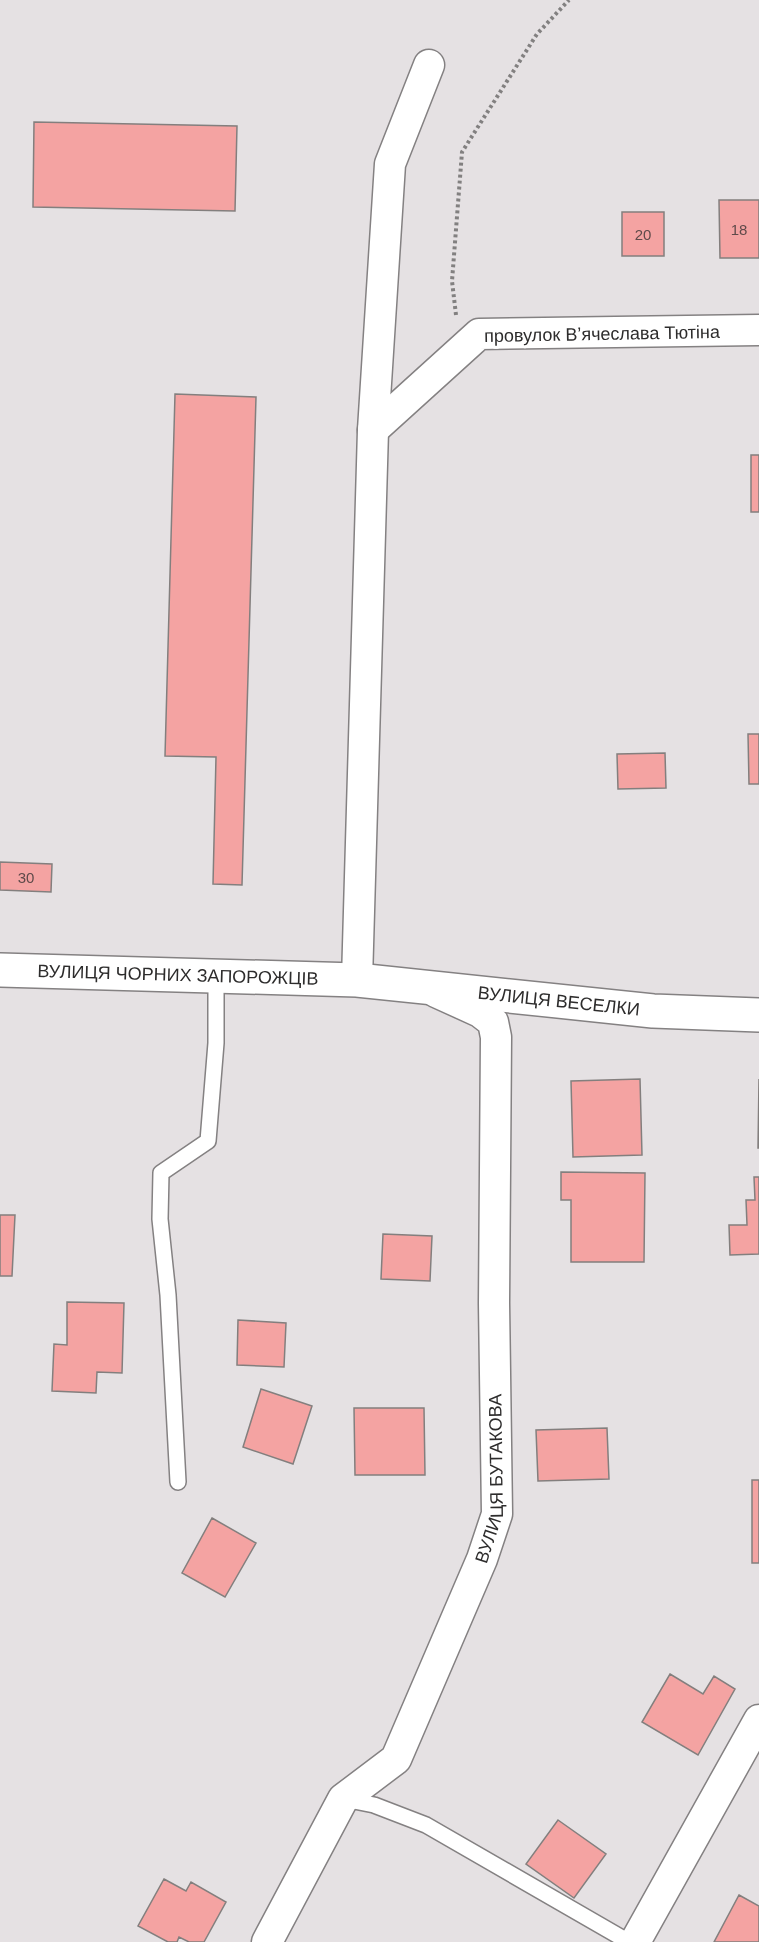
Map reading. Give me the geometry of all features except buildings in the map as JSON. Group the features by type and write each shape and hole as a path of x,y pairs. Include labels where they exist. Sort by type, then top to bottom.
{"street":[{"path":"357,980 373,430 390,164 429,65"},
{"name":"провулок Вʼячеслава Тютіна","path":"373,430 479,334 759,330"},
{"name":"ВУЛИЦЯ ЧОРНИХ ЗАПОРОЖЦІВ","path":"0,970 357,980"},
{"name":"ВУЛИЦЯ ВЕСЕЛКИ","path":"357,980 653,1011 759,1015"},
{"name":"ВУЛИЦЯ БУТАКОВА","path":"267,1942 344,1799 396,1759 482,1559 497,1514 494,1304 496,1037 493,1022 480,1012 431,989"},
{"path":"635,1942 759,1720"}],"lane":[{"path":"178,1482 168,1295 160,1219 161,1173 208,1141 216,1043 216,976"},
{"path":"344,1799 374,1805 426,1825 629,1942"}],"path":[{"path":"460,351 452,281 462,152 537,34 569,0"}]}
